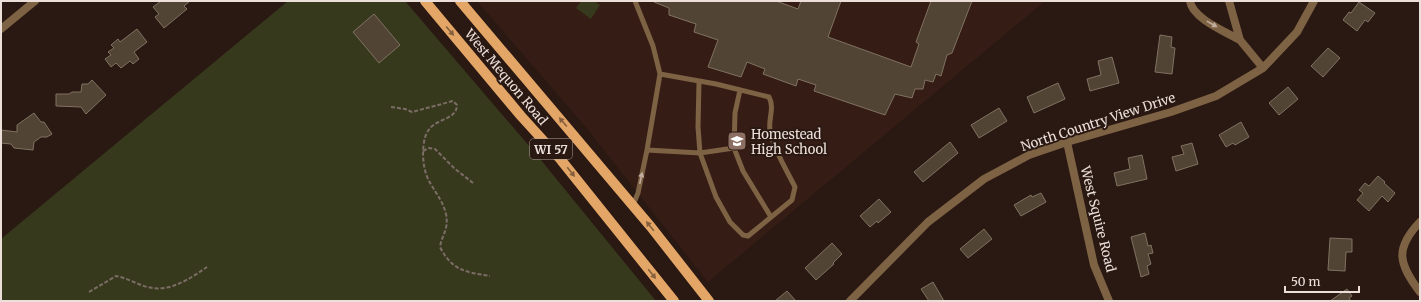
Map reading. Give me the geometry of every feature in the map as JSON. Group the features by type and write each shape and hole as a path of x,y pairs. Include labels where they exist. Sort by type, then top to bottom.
{"main road":[{"name":"West Mequon Road","path":"425,1 521,116 561,160 674,301"},
{"name":"West Mequon Road","path":"464,2 633,206 708,301"}],"street":[{"path":"1,29 35,1"},
{"path":"1190,1 1191,8 1204,19 1240,40 1263,68"},
{"path":"1229,1 1240,40"},
{"name":"North Country View Drive","path":"850,301 928,222 984,179 1029,155 1067,142 1171,112 1216,96 1263,68 1297,32 1314,1"},
{"name":"West Squire Road","path":"1067,142 1094,265 1109,301"},
{"path":"1420,222 1405,242 1403,252 1403,263 1408,276 1420,292"}],"lane":[{"path":"633,206 638,193 647,150 660,74 653,46 635,1"},
{"path":"660,74 716,84 769,97 772,103 770,128 774,145 795,187 795,193 792,200 748,236 743,235 730,222 716,197 700,153 698,127 699,82"},
{"path":"740,90 735,113 734,148 743,171 771,217"},
{"path":"647,150 700,153 734,148"}],"path":[{"path":"391,107 405,109 412,112 453,101 457,105 454,113 444,120 437,122 428,130 424,140 424,165 429,180 442,202 446,214 447,226 440,247 453,265 458,269 466,272 490,276"},
{"path":"423,151 429,148 435,149 454,168 473,183"},
{"path":"89,292 116,276 126,278 152,288 164,288 188,280 207,267"}],"shaded area":[{"name":"Homestead High School","path":"477,1 1045,1 708,282 588,130"}],"green space":[{"path":"288,1 405,1 536,154 656,301 1,301 1,239"},
{"path":"581,1 594,1 600,5 591,19 576,8"}],"building":[{"path":"161,1 190,1 184,6 187,9 164,28 155,17 159,14 153,7"},
{"path":"654,1 776,1 798,9 801,1 841,1 828,37 911,67 919,44 916,42 931,1 972,1 952,53 947,55 941,76 936,74 933,82 925,80 923,89 915,89 912,98 895,94 885,115 814,91 816,85 798,79 796,86 763,74 765,69 747,62 741,77 708,67 718,40 694,32 696,24 669,15 669,8"},
{"path":"1359,2 1375,13 1368,22 1365,20 1357,31 1343,20 1349,12 1351,13"},
{"path":"374,14 400,45 379,63 353,32"},
{"path":"137,29 147,42 134,52 139,59 133,64 130,61 121,68 116,63 111,67 105,59 111,55 108,52 114,48 111,45 118,39 120,42"},
{"path":"1160,35 1172,37 1171,47 1175,48 1172,74 1155,72"},
{"path":"1328,48 1340,58 1323,77 1311,66"},
{"path":"1112,57 1119,83 1090,91 1087,79 1101,75 1098,61"},
{"path":"92,80 106,95 86,114 81,107 56,106 56,94 81,92 82,84 88,84"},
{"path":"1058,83 1065,99 1034,113 1027,97"},
{"path":"1288,87 1298,99 1279,115 1269,103"},
{"path":"999,108 1007,121 979,138 971,125"},
{"path":"34,113 41,122 44,122 52,134 47,137 41,137 34,142 33,150 14,148 11,144 1,143 1,130 17,132 17,125"},
{"path":"1241,122 1249,137 1235,145 1233,143 1226,147 1219,135"},
{"path":"950,142 958,153 923,182 914,172"},
{"path":"1192,143 1198,164 1176,171 1172,157 1184,154 1181,146"},
{"path":"1142,155 1147,179 1117,186 1114,173 1130,169 1128,158"},
{"path":"1378,176 1395,193 1388,202 1382,196 1369,211 1357,200 1363,193 1359,190 1365,183 1369,186"},
{"path":"1041,193 1046,202 1021,216 1014,205 1031,195 1032,197"},
{"path":"879,199 891,212 878,223 877,221 870,227 860,216"},
{"path":"984,229 992,239 968,258 960,249"},
{"path":"1145,233 1148,246 1151,245 1153,253 1148,254 1151,264 1147,266 1149,274 1141,277 1131,237"},
{"path":"1330,238 1352,239 1352,252 1346,252 1345,271 1328,270"},
{"path":"832,243 842,254 833,263 834,264 816,280 805,268"},
{"path":"933,282 944,301 929,301 921,289"},
{"path":"1347,289 1352,296 1349,298 1351,301 1330,301"},
{"path":"787,291 796,301 775,301"}],"place":[{"name":"Homestead High School","path":"737,141"}]}
